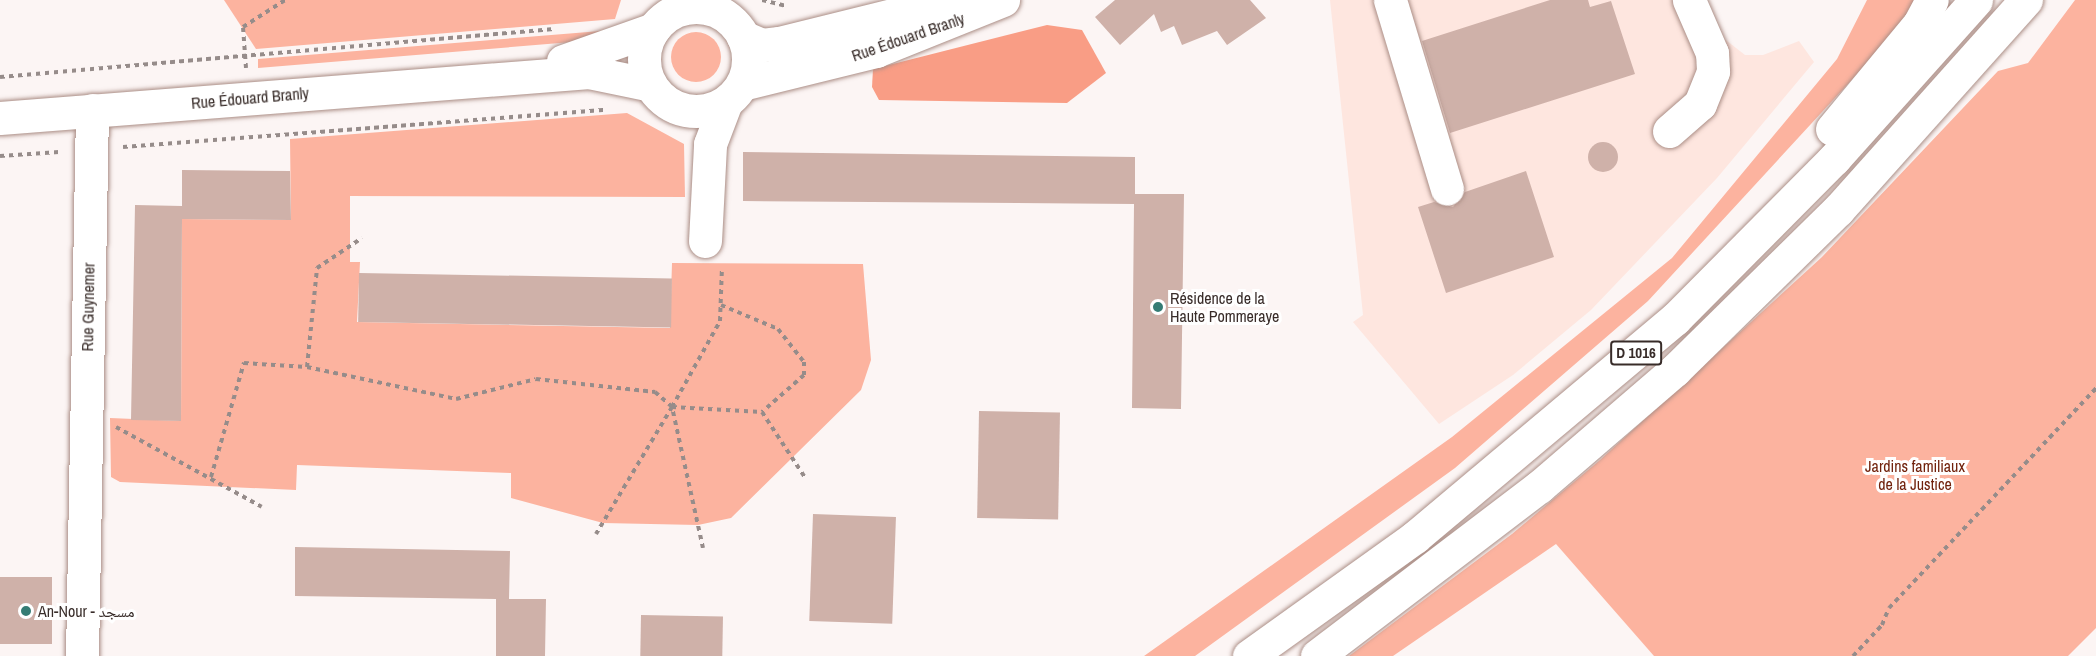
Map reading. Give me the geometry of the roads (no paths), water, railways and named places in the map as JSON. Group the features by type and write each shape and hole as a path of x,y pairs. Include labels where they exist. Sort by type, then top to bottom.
{"main road":[{"name":"Rue Édouard Branly","path":"744,37 762,45 779,43 953,0"},
{"name":"Rue Édouard Branly","path":"734,93 876,51 1002,0"},
{"path":"1390,0 1447,189"},
{"path":"1669,131 1700,104 1713,71 1712,53 1689,0"},
{"path":"1715,280 1919,24 1932,0"},
{"name":"D 1016","path":"1249,656 1505,465 1715,280 1834,159 1976,0"},
{"name":"D 1016","path":"1317,656 1530,494 1675,370 1838,210 2026,0"},
{"path":"706,178 711,134 748,65 744,37 713,5 672,13 644,59 651,85 679,108 694,127 706,178 714,252"},
{"name":"Rue Édouard Branly","path":"499,77 620,45 672,13"},
{"name":"Rue Édouard Branly","path":"0,118 597,71 651,85"},
{"path":"679,108 700,111 734,93"},
{"name":"Rue Guynemer","path":"82,656 92,110"}],"place":[{"name":"Résidence de la Haute Pommeraye","path":"1158,307"},
{"name":"An-Nour - مسجد","path":"26,611"}],"park label":[{"name":"Jardins familiaux de la Justice","path":"1915,475"}]}
